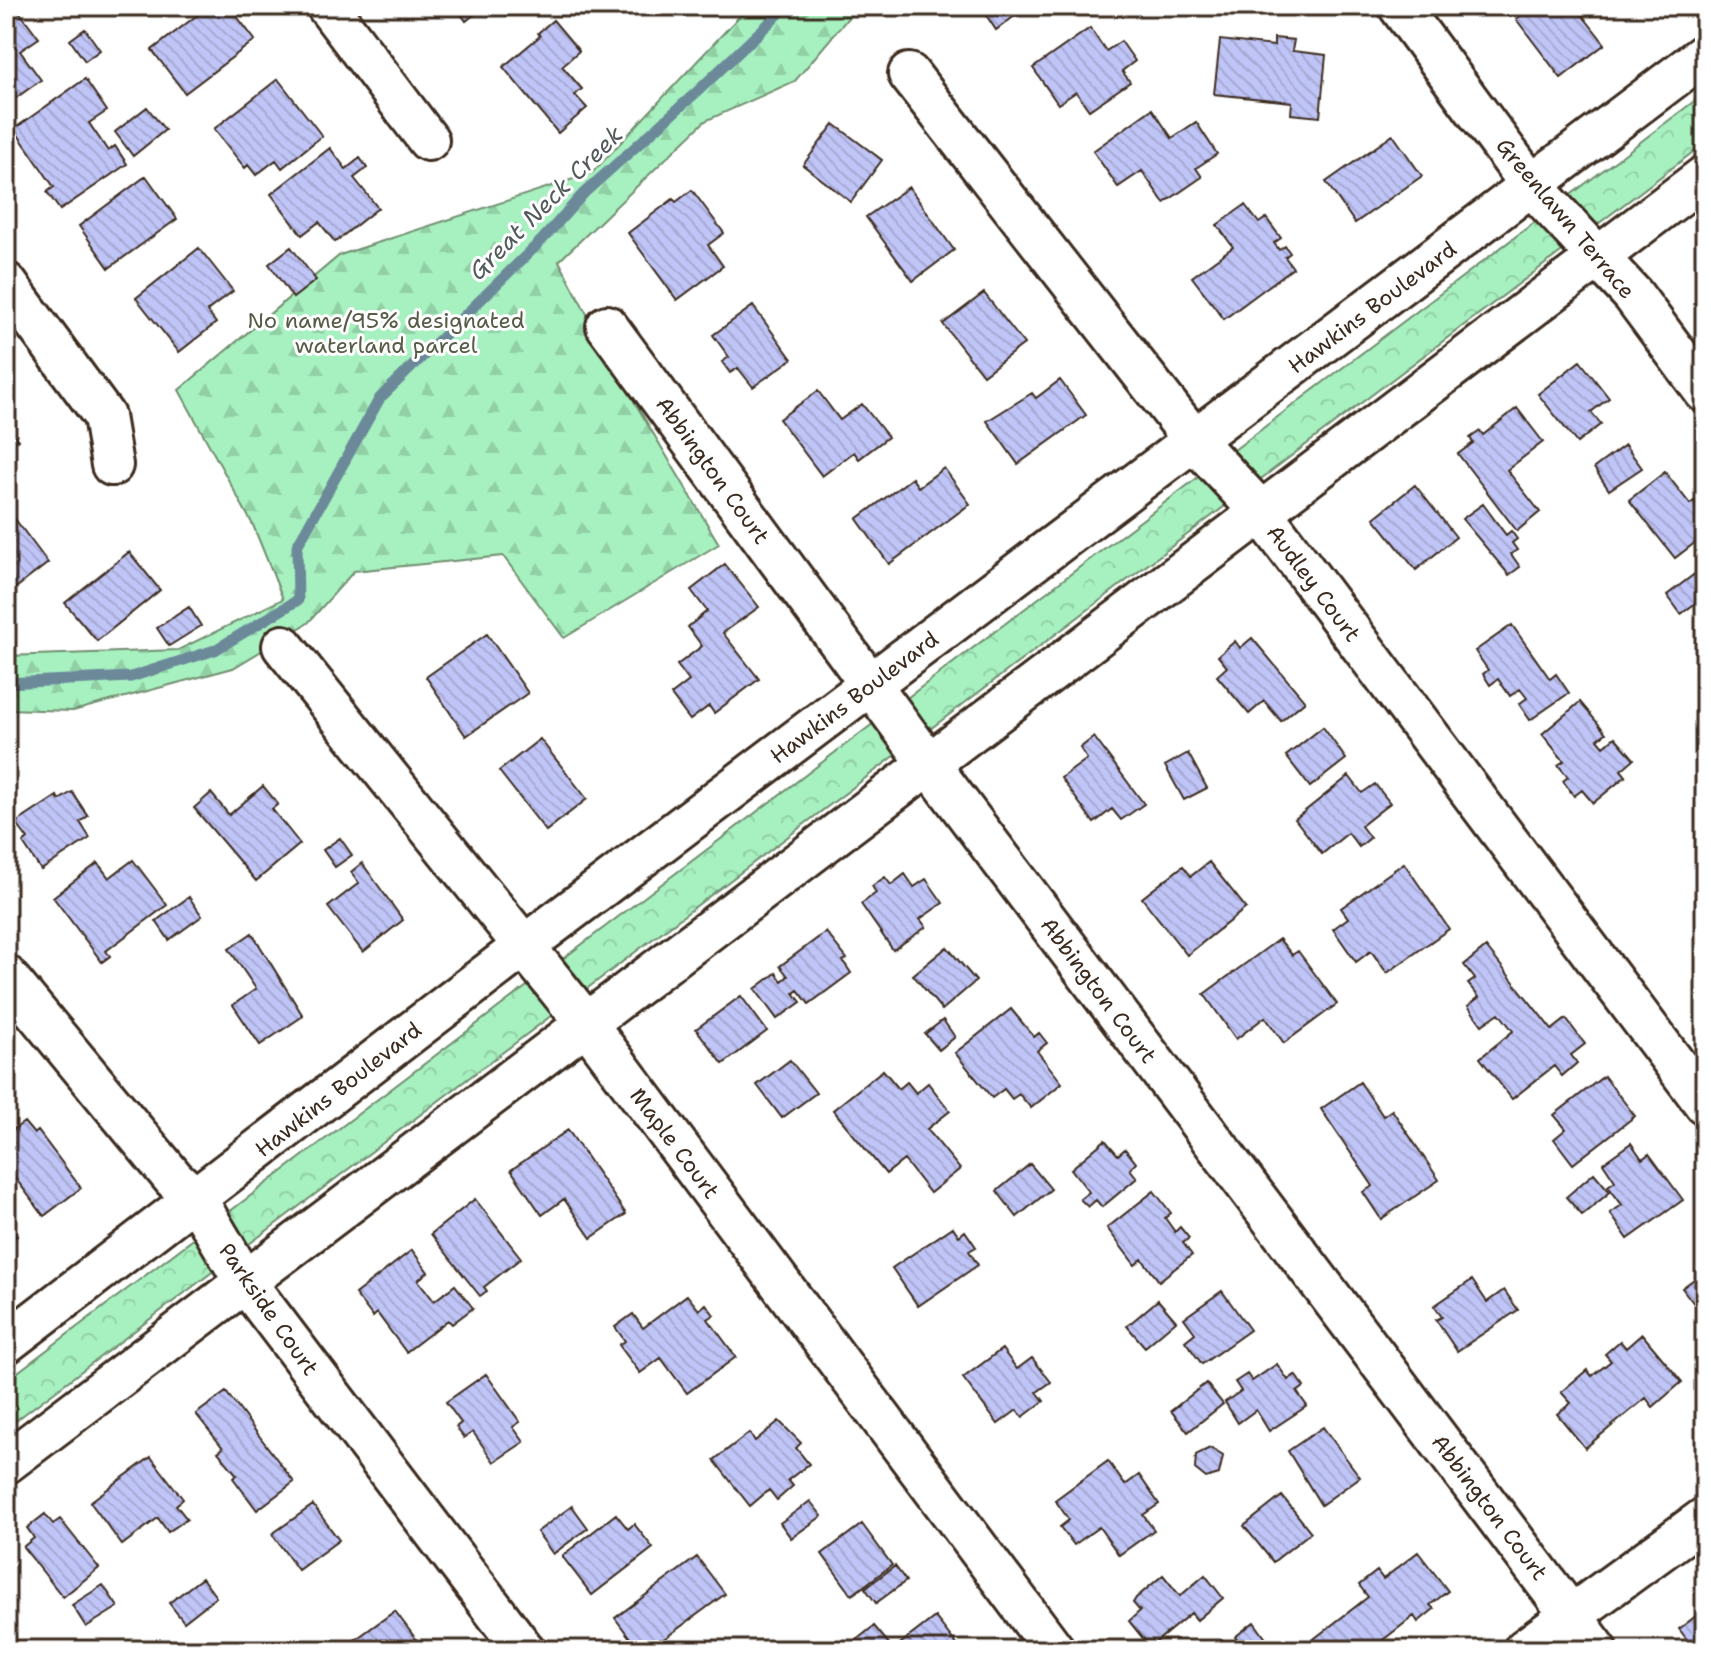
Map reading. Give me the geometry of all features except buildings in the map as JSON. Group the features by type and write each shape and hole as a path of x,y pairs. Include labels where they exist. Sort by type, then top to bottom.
{"street":[{"path":"327,6 428,140"},
{"name":"Greenlawn Terrace","path":"1399,6 1531,185 1633,295 1705,392"},
{"name":"Hawkins Boulevard","path":"6,1343 524,946 1705,54"},
{"name":"Audley Court","path":"909,74 1195,441 1261,512 1705,1104"},
{"path":"6,1463 1705,176"},
{"path":"6,283 104,416 112,465"},
{"name":"Abbington Court","path":"607,326 929,764 1597,1650"},
{"name":"Maple Court","path":"283,646 586,1023 1054,1650"},
{"name":"Parkside Court","path":"6,976 174,1179 196,1199 245,1282 524,1650"},
{"path":"1524,1650 1705,1518"}],"green space":[{"name":"No name/95% designated waterland parcel","path":"749,6 858,6 795,81 705,121 559,261 625,386 719,544 564,638 503,556 354,571 308,623 233,668 73,711 6,709 6,656 178,650 283,599 253,525 179,390 340,255 592,173"},
{"path":"1705,93 1705,143 6,1428 6,1381"}],"waterway":[{"name":"Great Neck Creek","path":"6,683 131,677 215,650 298,600 297,546 380,398 542,240 584,193 787,6"}]}
